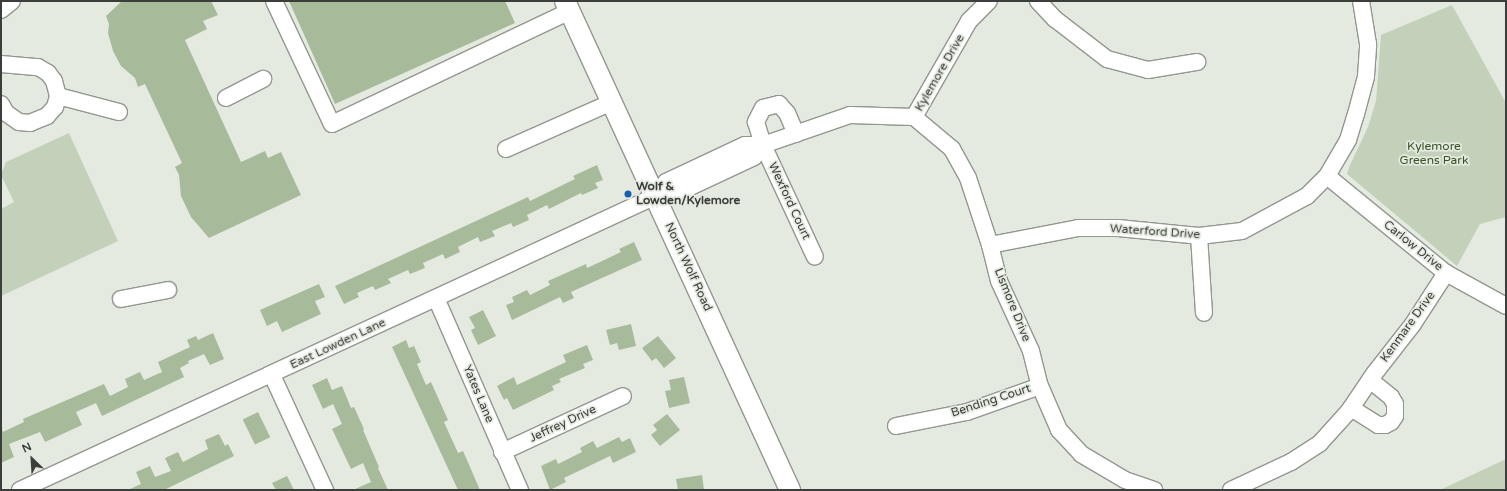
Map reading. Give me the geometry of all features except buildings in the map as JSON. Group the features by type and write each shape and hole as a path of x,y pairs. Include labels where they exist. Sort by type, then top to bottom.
{"main road":[{"name":"North Wolf Road","path":"568,6 790,490"}],"street":[{"path":"1,10 12,1"},
{"path":"274,1 332,124 568,6"},
{"name":"Kylemore Drive","path":"656,196 673,195 754,157 763,145 850,115 914,117 969,20 989,1"},
{"path":"1038,1 1055,19 1107,59 1148,70 1197,62"},
{"path":"1328,176 1348,140 1366,76 1368,44 1361,1"},
{"path":"1,64 38,67 48,73 54,81 58,96 55,107 47,116 30,123 19,122 3,114"},
{"path":"226,98 263,79"},
{"path":"58,96 119,112"},
{"path":"506,149 612,102"},
{"name":"Wexford Court","path":"796,134 788,113 779,104 763,108 756,122 763,145 815,257"},
{"name":"Lismore Drive","path":"914,117 952,149 968,178 990,245 999,281 1031,351 1040,386 1059,430 1081,454 1122,485"},
{"name":"Waterford Drive","path":"990,245 1078,228 1118,228 1199,236 1242,230 1307,196 1328,176"},
{"name":"Carlow Drive","path":"1328,176 1446,273 1506,306"},
{"name":"East Lowden Lane","path":"20,490 272,375 656,196"},
{"path":"1199,236 1204,313"},
{"name":"Kenmare Drive","path":"1231,490 1291,462 1320,443 1351,408 1370,380 1413,324 1446,273"},
{"path":"121,299 168,290"},
{"name":"Yates Lane","path":"436,298 502,452 520,490"},
{"path":"272,375 325,490"},
{"path":"1351,408 1378,425 1385,425 1392,422 1396,416 1395,404 1391,397 1370,380"},
{"name":"Bending Court","path":"896,426 967,412 1040,386"},
{"name":"Jeffrey Drive","path":"502,452 623,396"},
{"path":"1122,485 1154,490"}],"green space":[{"name":"Kylemore Greens Park","path":"1452,5 1506,103 1506,217 1480,224 1457,266 1347,174 1368,127 1376,101 1381,35"},
{"path":"69,133 118,241 1,296 1,209 14,202 1,175 6,162"},
{"path":"1506,459 1506,490 1440,490"}],"place":[{"name":"Wolf & Lowden/Kylemore","path":"628,194"}]}
